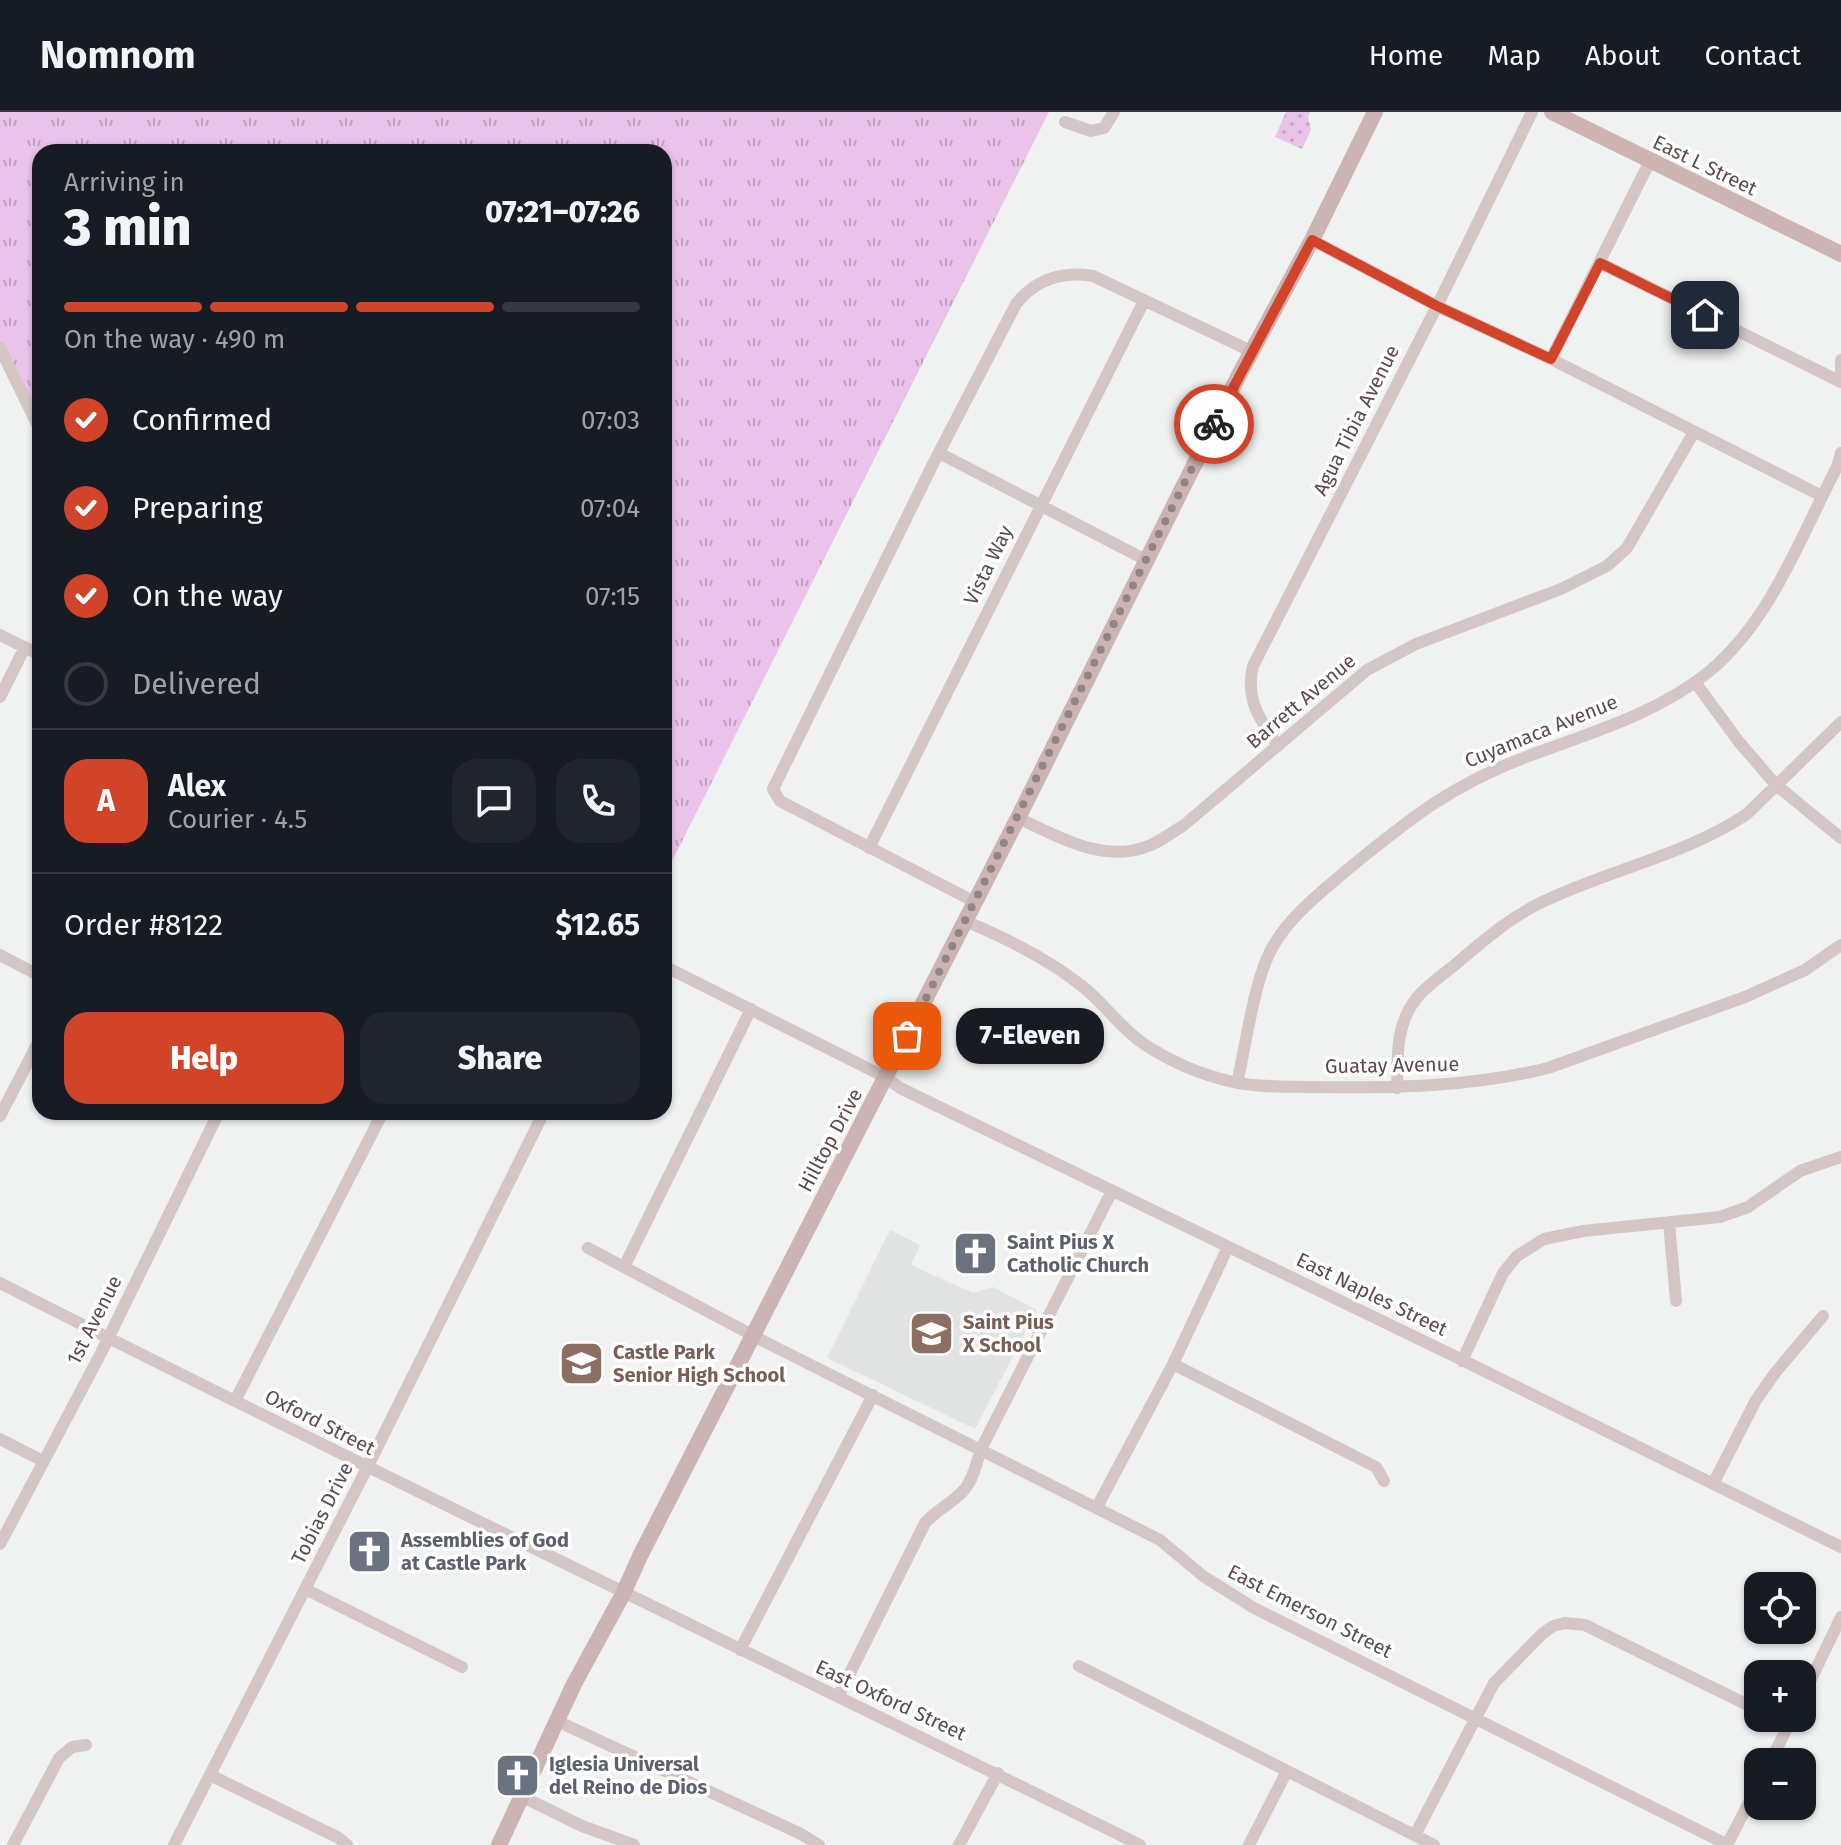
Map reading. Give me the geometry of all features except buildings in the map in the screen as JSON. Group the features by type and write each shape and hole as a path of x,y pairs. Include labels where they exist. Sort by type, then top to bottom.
{"main road":[{"name":"Hilltop Drive","path":"499,1845 645,1545 1375,112"},
{"name":"East L Street","path":"1552,112 1841,254"}],"street":[{"path":"1065,122 1091,131 1104,128 1114,112"},
{"name":"Agua Tibia Avenue","path":"1278,746 1259,720 1252,703 1250,685 1253,666 1437,306 1532,112"},
{"path":"1551,359 1650,161"},
{"path":"1312,240 1437,306 1551,359 1822,496"},
{"path":"1600,263 1841,381 1841,360"},
{"path":"973,901 780,801 773,789 939,453 1010,315 1029,290 1044,280 1062,275 1093,276 1251,351"},
{"name":"Vista Way","path":"869,848 1144,301"},
{"path":"0,348 32,414"},
{"name":"Barrett Avenue","path":"1018,818 1083,848 1103,852 1150,846 1184,825 1381,661 1416,644 1561,589 1607,566 1627,548 1694,432"},
{"path":"939,453 1146,560"},
{"name":"Cuyamaca Avenue","path":"1237,1083 1263,968 1272,948 1298,913 1403,823 1444,795 1499,767 1665,702 1727,655 1758,617 1838,465 1841,453"},
{"path":"0,635 32,651"},
{"path":"0,697 25,647"},
{"path":"1695,682 1739,742 1776,785 1841,838"},
{"path":"1397,1088 1404,1019 1426,986 1505,923 1542,902 1730,825 1747,814 1841,722"},
{"name":"Guatay Avenue","path":"965,921 1034,953 1058,969 1095,997 1141,1042 1166,1057 1210,1076 1266,1086 1397,1088 1479,1083 1548,1068 1745,997 1805,970 1841,945"},
{"path":"0,955 32,972"},
{"name":"East Naples Street","path":"672,970 885,1077 900,1088 1841,1547"},
{"path":"624,1267 751,1009"},
{"path":"0,1116 32,1054"},
{"name":"1st Avenue","path":"0,1544 4,1526 43,1461 108,1337 215,1120"},
{"path":"235,1401 379,1120"},
{"name":"Tobias Drive","path":"174,1845 240,1720 540,1120"},
{"path":"1462,1361 1503,1273 1517,1256 1550,1236 1720,1217 1748,1207 1800,1171 1841,1157"},
{"path":"838,1697 925,1523 963,1491 981,1449 1112,1191"},
{"path":"1669,1222 1676,1301"},
{"path":"1097,1507 1173,1364 1228,1247"},
{"name":"East Emerson Street","path":"588,1248 752,1335 1160,1540 1232,1596 1728,1845"},
{"name":"Oxford Street","path":"0,1283 623,1594"},
{"path":"1713,1484 1756,1400 1823,1316"},
{"path":"1173,1364 1376,1467 1384,1481"},
{"path":"740,1650 873,1395"},
{"path":"0,1439 43,1461"},
{"path":"305,1589 462,1667"},
{"name":"East Oxford Street","path":"623,1594 998,1773 1118,1840 1140,1845"},
{"path":"1816,1669 1841,1617"},
{"path":"1415,1835 1494,1683 1553,1626 1565,1623 1585,1625 1744,1703"},
{"path":"1079,1666 1434,1845"},
{"path":"557,1721 819,1845"},
{"path":"13,1845 59,1758 72,1747 86,1745"},
{"path":"1249,1845 1287,1771"},
{"path":"959,1845 998,1773"},
{"path":"210,1775 339,1838 347,1845"},
{"path":"523,1797 582,1826 634,1845"},
{"path":"1728,1845 1744,1813"}],"shaded area":[{"name":"Saint Pius X School","path":"890,1230 920,1245 911,1265 973,1293 993,1287 1037,1310 975,1429 827,1358"}],"green space":[{"path":"0,112 1049,112 672,861 672,144 32,144 32,412 0,348"},
{"path":"1286,112 1310,112 1311,130 1302,149 1275,137"}],"way so far":[{"path":"907,1036 1214,424"}],"place":[{"name":"7-Eleven","path":"907,1036"},
{"name":"Saint Pius X Catholic Church","path":"976,1254"},
{"name":"Saint Pius X School","path":"932,1334"},
{"name":"Castle Park Senior High School","path":"582,1364"},
{"name":"Assemblies of God at Castle Park","path":"370,1551"},
{"name":"Iglesia Universal del Reino de Dios","path":"518,1775"}],"route":[{"path":"1214,424 1312,240 1437,306 1551,359 1600,263 1705,315"}]}
